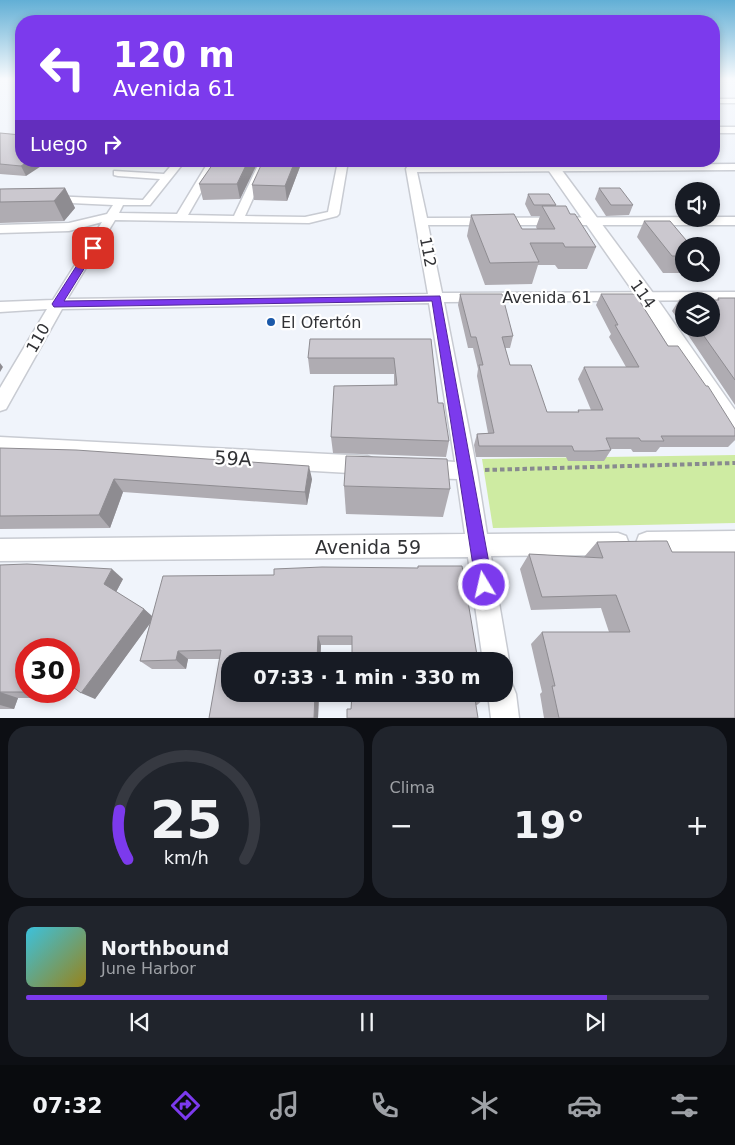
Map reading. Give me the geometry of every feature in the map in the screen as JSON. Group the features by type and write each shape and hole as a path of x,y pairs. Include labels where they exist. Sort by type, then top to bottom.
{"main road":[{"name":"114","path":"552,167 646,297 735,429"}],"street":[{"path":"720,130 735,130"},
{"path":"37,198 146,203 176,167"},
{"path":"180,217 210,167"},
{"path":"238,219 262,167"},
{"path":"0,229 69,227 112,216 305,220 333,214 342,167"},
{"name":"112","path":"467,167 411,169 467,471 495,652"},
{"path":"720,167 735,167"},
{"name":"110","path":"0,404 57,304 120,202"},
{"path":"422,222 735,222"},
{"name":"Avenida 61","path":"0,307 57,304 436,298 735,296"},
{"name":"59A","path":"0,445 387,466"},
{"path":"407,468 467,471"},
{"name":"Avenida 59","path":"0,550 735,542"},
{"path":"503,702 505,718"}],"lane":[{"path":"118,173 168,177"}],"path":[{"path":"467,471 735,463"}],"green space":[{"path":"735,455 735,523 493,528 482,459"}],"building":[{"path":"0,133 15,134 15,165 0,164"},
{"path":"211,167 245,167 237,184 199,184"},
{"path":"260,167 293,167 285,186 252,185"},
{"path":"65,188 54,201 0,202 0,189"},
{"path":"599,188 620,188 633,205 611,205"},
{"path":"528,194 549,194 556,205 534,205"},
{"path":"542,206 566,206 570,214 575,214 596,247 565,247 563,243 530,243 539,262 490,263 471,215 514,214 522,229 555,229"},
{"path":"644,221 670,221 683,237 675,237 675,256 672,256"},
{"path":"460,294 502,294 513,336 502,337 510,365 531,365 547,412 579,412 578,410 603,410 584,367 639,367 615,325 618,325 601,294 635,294 668,346 678,346 706,386 708,386 735,429 735,436 661,436 664,441 641,441 639,438 606,438 611,450 594,451 574,451 572,446 479,446 477,434 494,433 479,365 483,365 476,337 471,337"},
{"path":"720,298 735,298 735,380 705,337 720,337"},
{"path":"310,339 431,339 438,403 443,403 449,441 331,437 334,386 397,385 394,358 308,358"},
{"path":"0,448 76,450 309,466 305,492 114,479 99,515 0,516"},
{"path":"346,456 447,459 450,489 344,486"},
{"path":"667,541 672,552 735,552 735,718 559,718 552,686 555,686 542,632 630,632 616,595 542,597 529,554 603,558 597,542"},
{"path":"27,564 112,569 104,584 144,609 81,693 80,638 15,638 15,692 0,692 0,565"},
{"path":"418,566 462,566 476,652 352,652 352,636 318,636 317,652 221,652 221,702 315,702 314,718 209,718 221,650 178,651 176,660 140,661 163,576 274,575 274,569 322,567 418,568"},
{"path":"351,702 475,702 478,718 347,718 347,709 351,709"}],"place":[{"name":"El Ofertón","path":"271,322"}],"route":[{"path":"93,248 57,304 436,298 467,471 484,585"}]}
